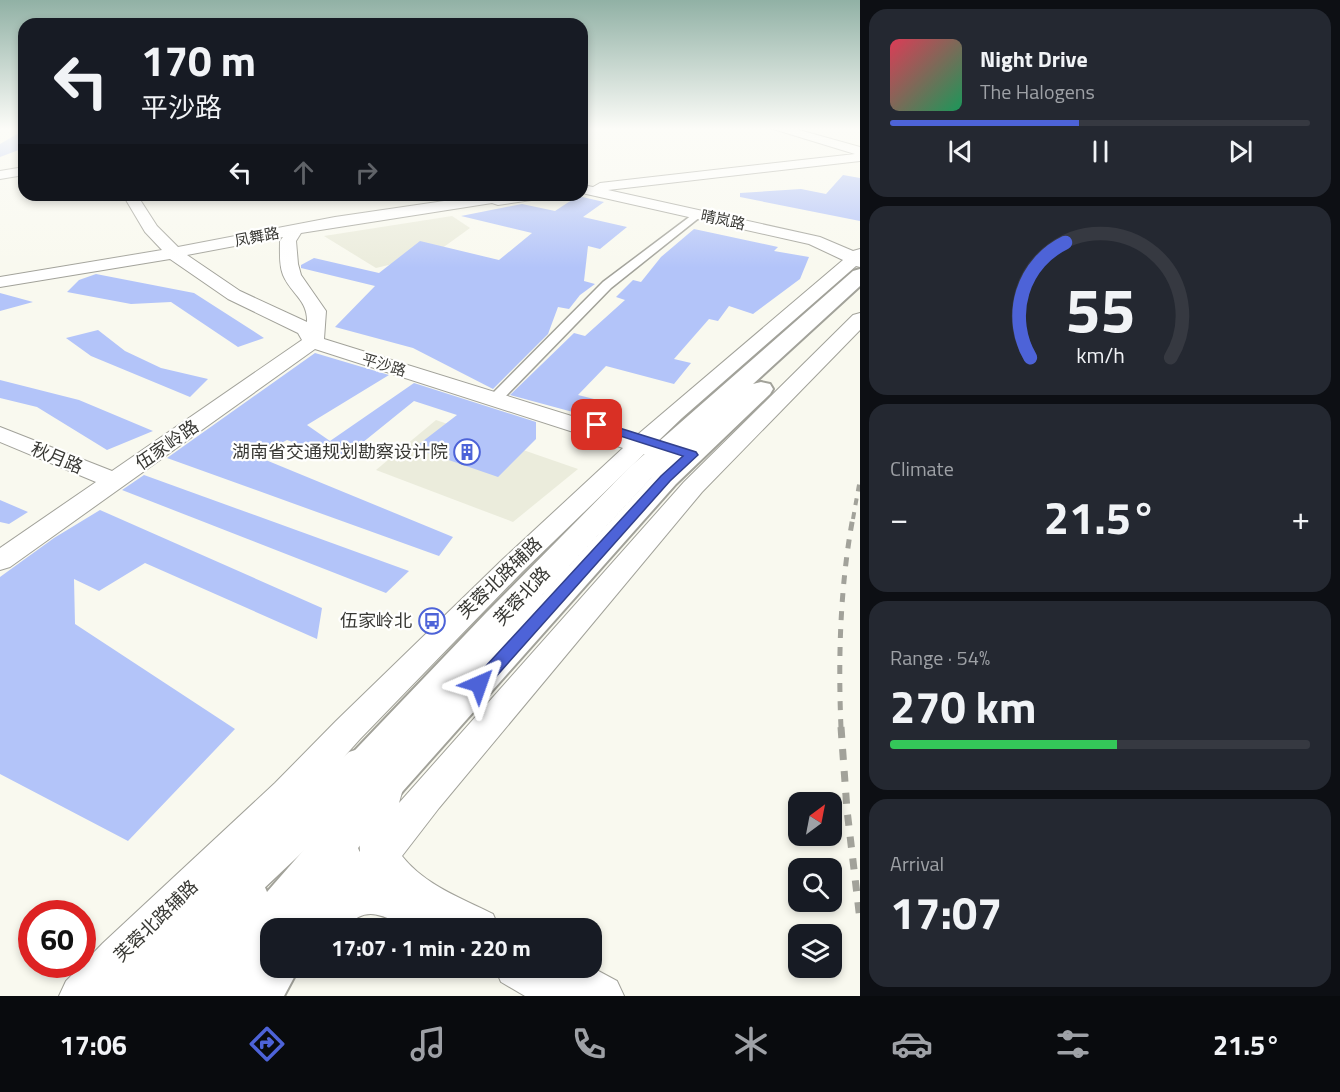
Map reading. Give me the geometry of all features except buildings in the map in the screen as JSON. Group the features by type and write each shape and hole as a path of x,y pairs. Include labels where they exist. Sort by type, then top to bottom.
{"highway":[{"path":"118,976 189,924 371,756"}],"main road":[{"name":"芙蓉北路","path":"162,996 557,540 665,450 859,258"},
{"name":"芙蓉北路","path":"665,450 860,296"},
{"name":"芙蓉北路","path":"207,996 258,980 371,756 544,613 666,478 665,450"},
{"path":"302,918 371,756"}],"street":[{"path":"588,186 679,174"},
{"name":"晴岚路","path":"588,186 836,239 859,258"},
{"name":"晴岚路","path":"588,187 823,243 859,258"},
{"name":"平沙路","path":"133,201 157,237 219,274 240,292 308,325 316,332"},
{"name":"平沙路","path":"152,201 178,236 185,253 234,295 306,329 497,397 665,450"},
{"name":"凤舞路","path":"0,282 185,253 335,222 475,201"},
{"name":"凤舞路","path":"235,243 500,201"},
{"path":"497,397 607,285 696,214"},
{"path":"293,234 288,241 292,276 312,300 317,311 316,332"},
{"path":"178,236 200,243 235,243"},
{"path":"131,261 150,252 158,243 157,237"},
{"path":"219,274 214,264 215,258 235,243"},
{"path":"330,918 379,854 693,487 860,319"},
{"name":"伍家岭路","path":"0,561 110,484 316,332"},
{"name":"秋月路","path":"0,434 110,484"},
{"name":"秋月路","path":"0,444 110,484"},
{"path":"371,756 378,816 377,846 389,873 404,887 461,918"},
{"path":"330,918 354,899 368,895 382,895 427,918"},
{"name":"芙蓉北路辅路","path":"81,996 118,976"},
{"path":"534,978 567,996"},
{"path":"569,978 602,996"}],"shaded area":[{"path":"452,216 470,228 434,254 376,268 324,236"},
{"path":"436,420 578,469 513,522 376,470"}],"railway":[{"path":"853,519 860,479"},
{"path":"841,728 841,622 845,569 853,517"},
{"path":"841,727 847,810 860,920"}],"place":[{"name":"湖南省交通规划勘察设计院","path":"467,452"},
{"name":"伍家岭北","path":"432,621"}],"route":[{"path":"479,684 666,478 692,455 597,425"}]}
